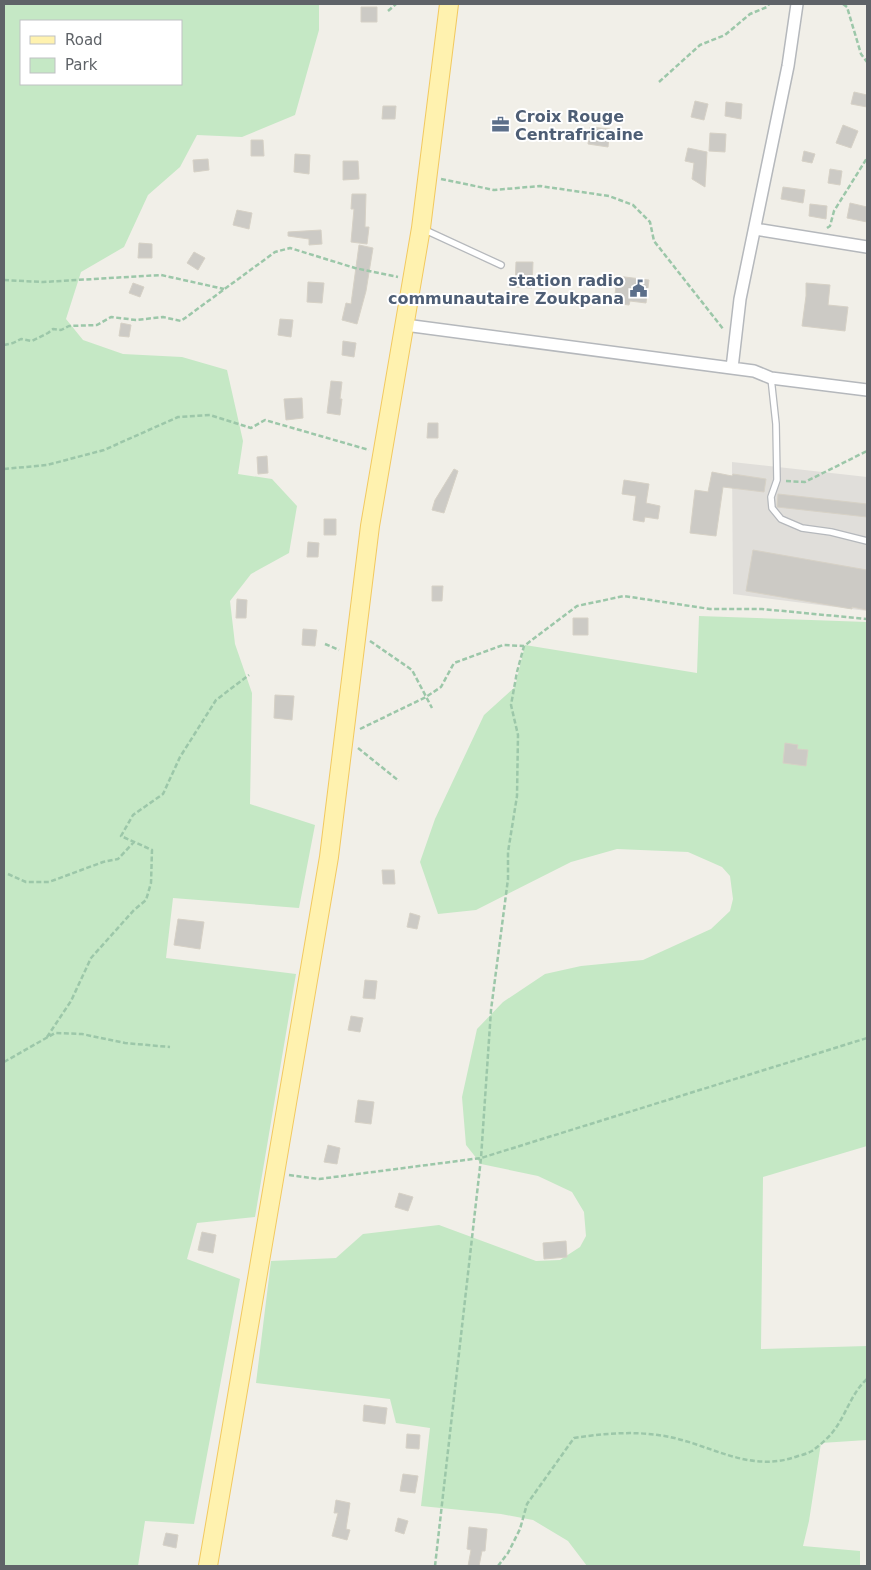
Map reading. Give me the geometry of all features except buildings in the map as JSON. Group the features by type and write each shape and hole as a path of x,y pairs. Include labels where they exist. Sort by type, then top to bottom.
{"main road":[{"path":"208,1566 329,857 370,526 421,228 449,4"}],"street":[{"path":"732,368 740,299 788,66 797,4"},
{"path":"755,229 867,247"},
{"path":"405,325 754,371 771,378 867,390"}],"lane":[{"path":"421,228 501,265"},
{"path":"771,378 776,424 777,480 771,498 772,508 781,519 802,528 831,532 867,541"}],"path":[{"path":"388,11 396,4"},
{"path":"659,82 700,45 725,35 750,14 769,4"},
{"path":"843,4 847,7 861,54 867,62"},
{"path":"806,237 830,226 834,211 867,158"},
{"path":"428,176 494,190 540,186 608,196 633,205 650,222 654,241 735,345"},
{"path":"4,345 21,338 32,341 53,329 61,330 69,326 97,325 111,317 136,320 163,317 181,321 275,252 290,248 355,268 412,281"},
{"path":"4,280 43,282 161,275 224,289"},
{"path":"4,469 47,465 104,450 178,417 210,415 251,428 265,420 382,454"},
{"path":"777,480 804,482 867,451"},
{"path":"435,1566 481,1158 491,1010 508,879 508,852 517,796 518,735 512,705 516,672 524,646 577,606 624,596 710,609 762,609 867,619"},
{"path":"357,632 412,670 432,708"},
{"path":"399,781 344,737 441,688 454,663 503,644 524,646"},
{"path":"47,1037 70,1000 91,958 134,910 146,900 151,883 152,850 120,836 133,815 163,794 180,757 216,700 249,675"},
{"path":"8,874 26,882 49,882 118,858 134,842"},
{"path":"4,1062 55,1033 82,1034 125,1043 170,1047"},
{"path":"275,1172 319,1179 481,1158 867,1038"},
{"path":"498,1566 508,1553 520,1529 527,1504 574,1438 601,1434 657,1434 682,1439 734,1458 758,1462 786,1461 812,1451 832,1433 860,1385 867,1379"}],"shaded area":[{"path":"732,462 867,477 867,611 733,594"}],"green space":[{"path":"4,4 319,4 319,30 295,115 242,137 197,135 180,167 148,195 124,247 81,272 66,319 83,340 123,354 182,357 227,370 243,441 238,474 272,479 297,506 289,553 251,574 230,601 235,644 252,693 250,804 315,825 299,908 173,898 166,958 296,974 255,1217 197,1223 187,1259 240,1279 194,1524 145,1521 138,1566 4,1566"},
{"path":"699,616 867,622 867,1146 763,1177 761,1349 867,1346 867,1440 821,1443 809,1521 803,1546 860,1551 860,1566 587,1566 568,1541 533,1520 501,1514 421,1506 430,1428 396,1423 390,1399 256,1383 271,1261 336,1258 363,1234 439,1225 536,1261 560,1260 580,1247 586,1236 584,1212 572,1192 538,1176 481,1164 466,1145 462,1097 477,1029 503,1002 545,974 581,966 643,960 711,929 730,911 733,899 730,876 722,867 688,852 617,849 571,862 476,910 438,914 420,862 435,819 484,715 515,687 525,645 697,673"}],"place":[{"name":"Croix Rouge Centrafricaine","path":"501,125"},
{"name":"station radio communautaire Zoukpana","path":"638,289"}]}
